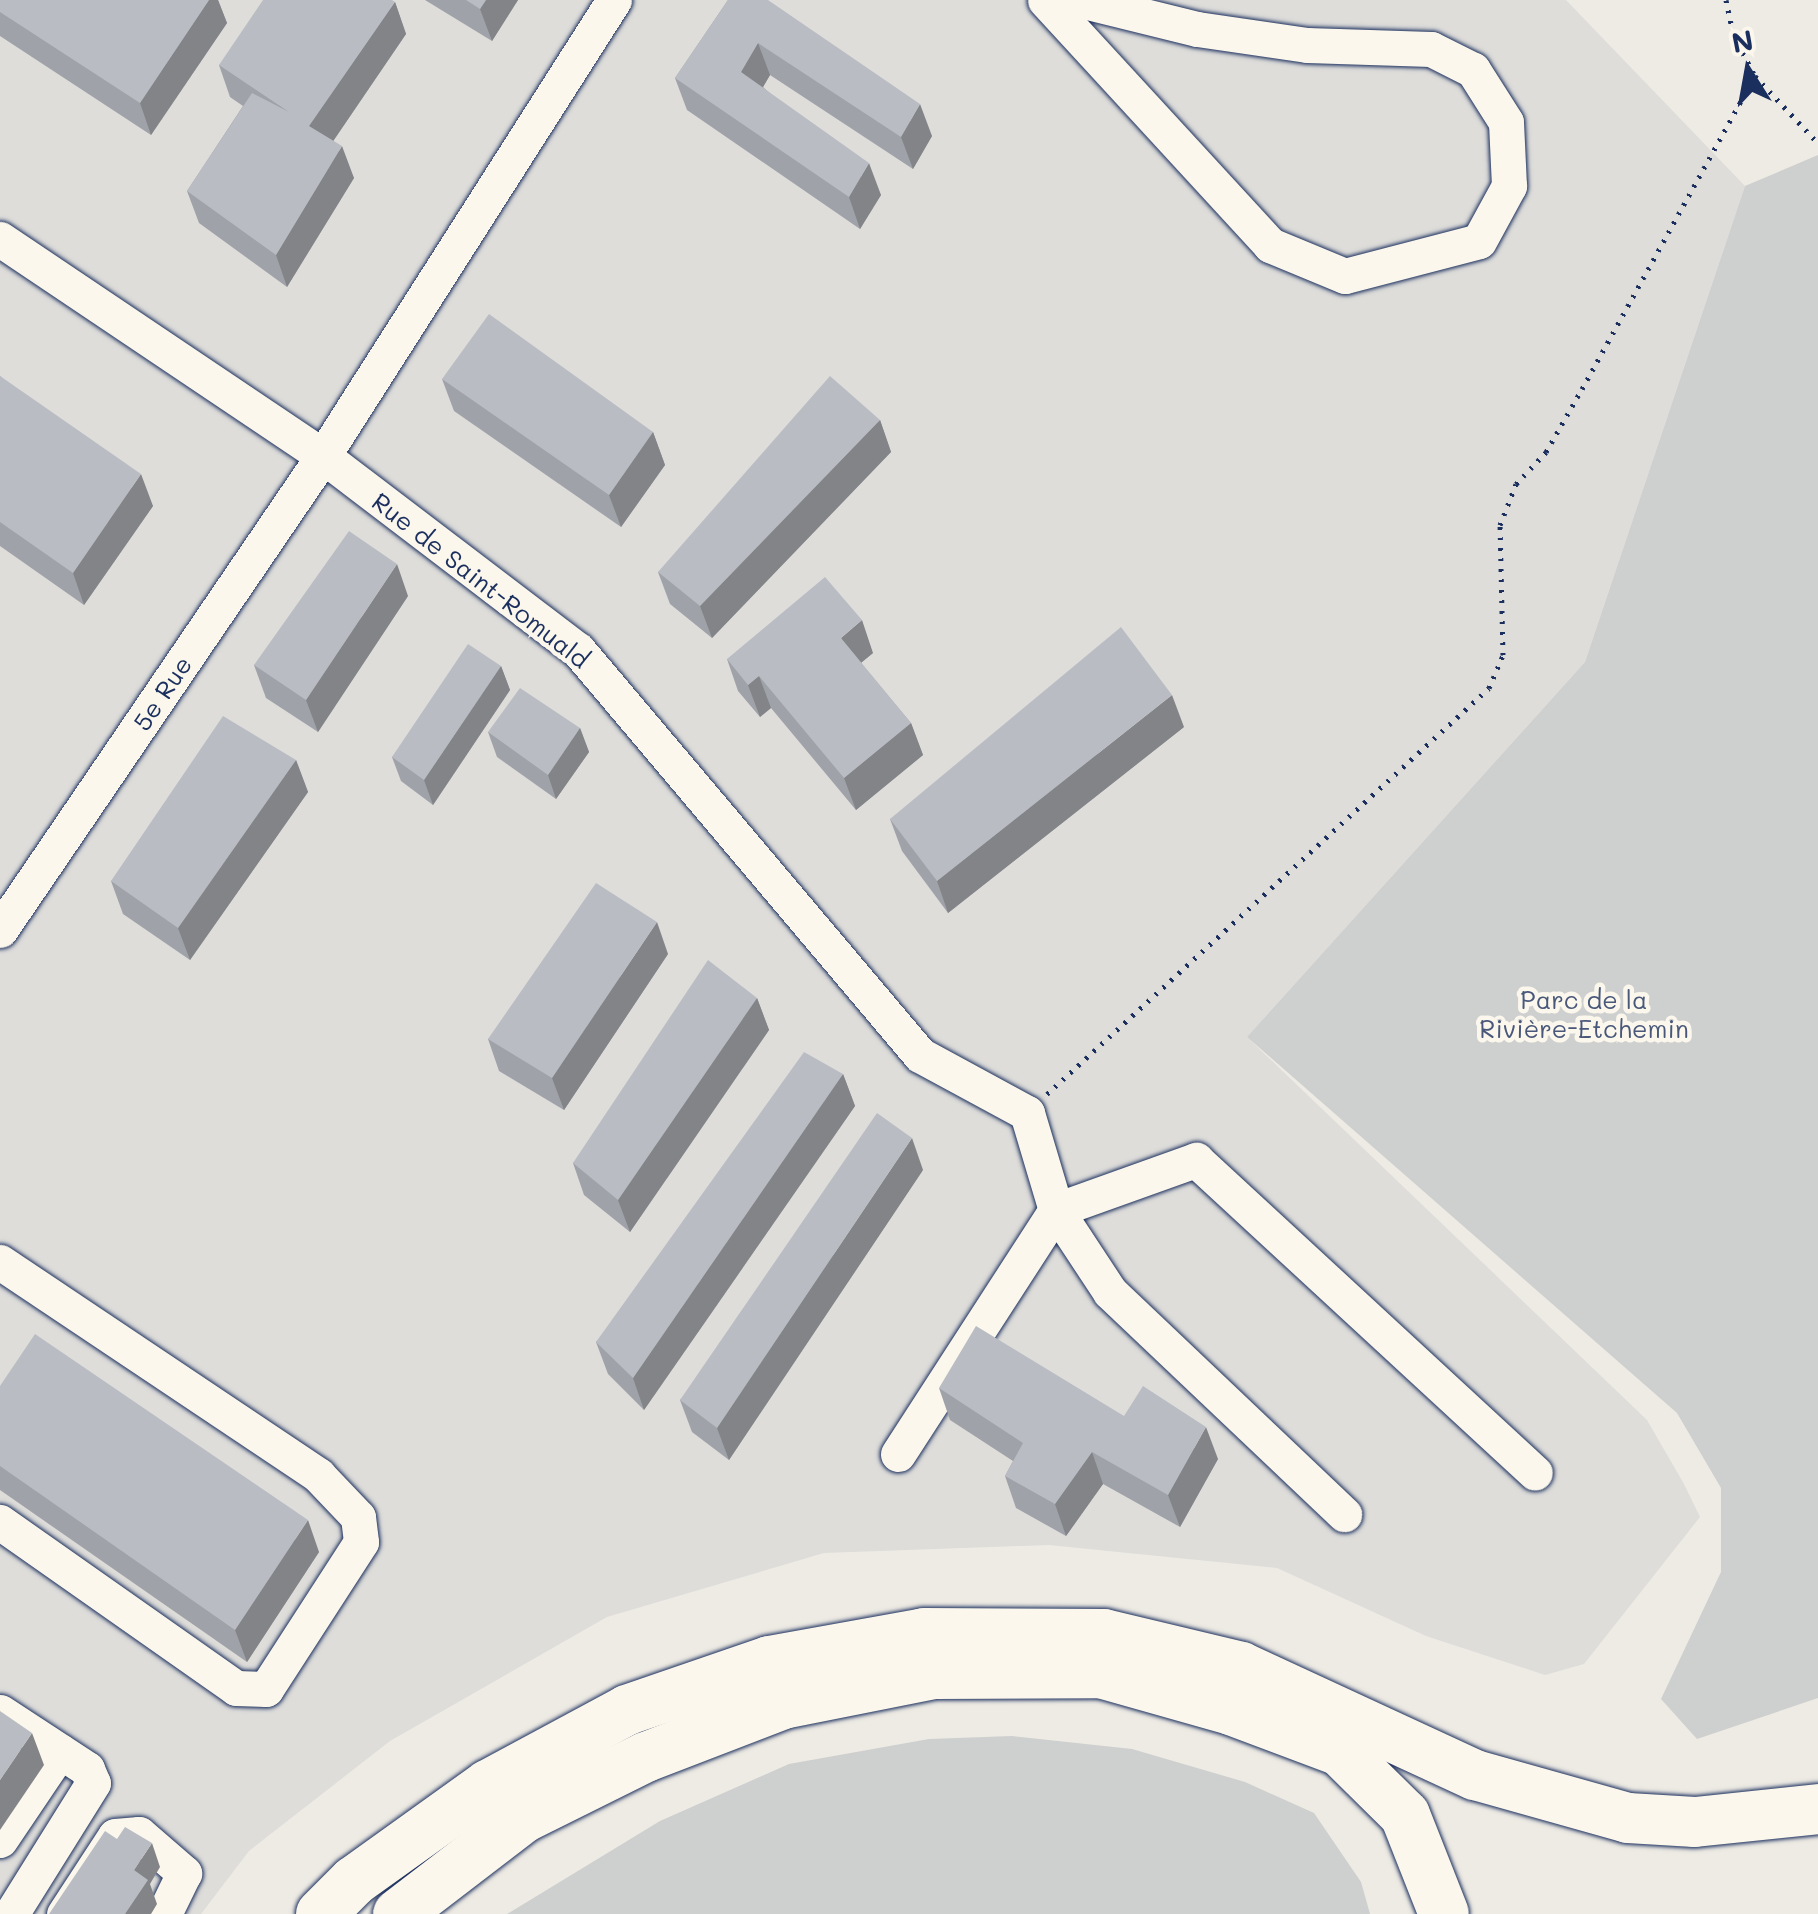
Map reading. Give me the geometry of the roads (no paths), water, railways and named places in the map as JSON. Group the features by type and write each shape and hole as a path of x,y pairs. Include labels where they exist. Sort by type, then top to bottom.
{"highway":[{"path":"321,1914 354,1882 488,1784 627,1710 769,1661 924,1634 1104,1634 1241,1667 1475,1775 1628,1818 1730,1820 1818,1810"},
{"path":"398,1914 524,1818 646,1757 782,1704 934,1674 1100,1673 1231,1710 1340,1751 1406,1814 1444,1914"}],"street":[{"name":"5e Rue","path":"0,930 323,456 614,0"},
{"path":"1045,0 1270,245 1345,276 1479,241 1509,186 1506,122 1473,70 1431,49 1307,45 1197,28 1080,0"},
{"name":"Rue de Saint-Romuald","path":"0,239 323,456 578,650 920,1056 1026,1113 1056,1210"},
{"path":"898,1454 1056,1210 1196,1160 1535,1473"},
{"path":"1056,1210 1110,1292 1344,1514"},
{"path":"0,1262 318,1474 358,1517 361,1542 266,1689 236,1688 0,1522"},
{"path":"0,1712 87,1769 90,1796 11,1914"},
{"path":"0,1840 60,1751"},
{"path":"64,1914 114,1836 139,1834 184,1873 164,1914"}],"park label":[{"name":"Parc de la Rivière-Etchemin","path":"1584,1014"}]}
